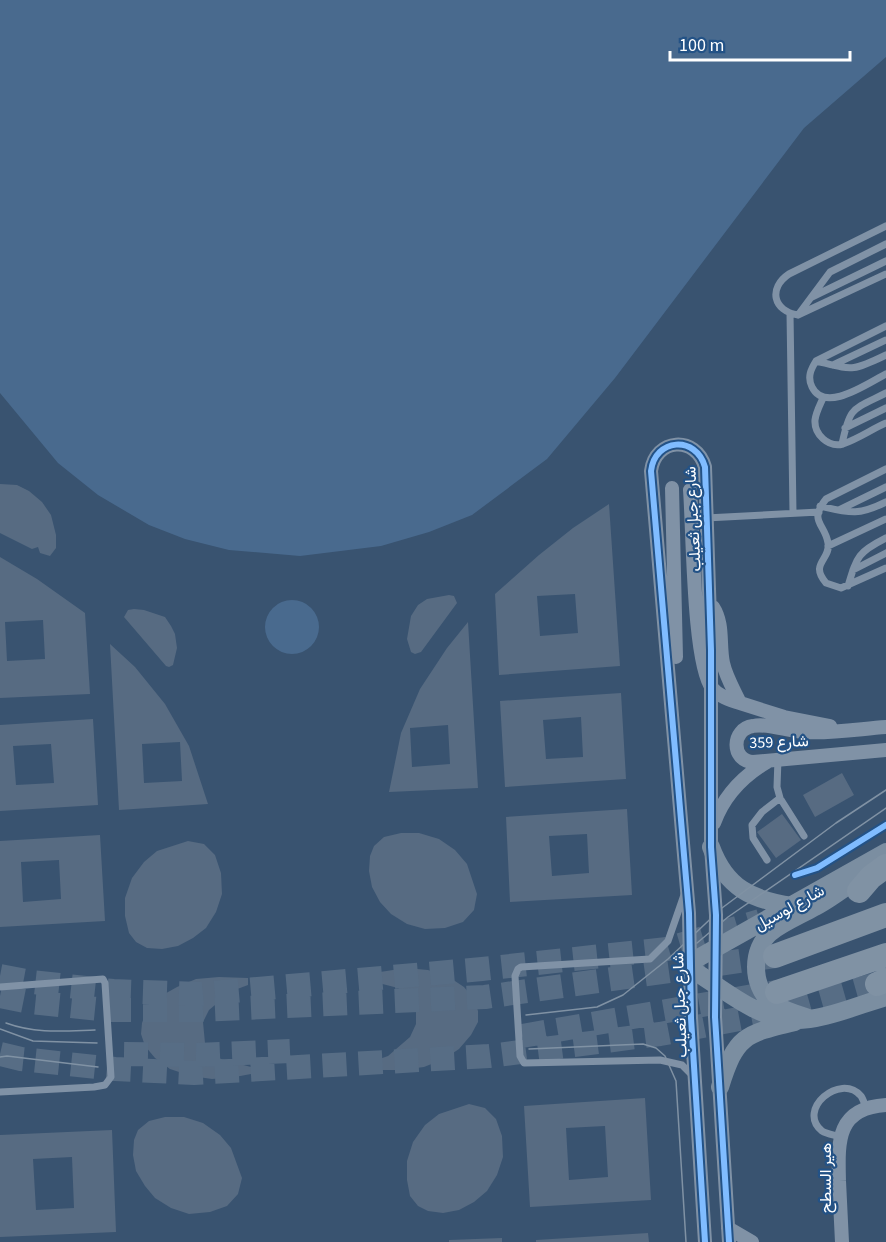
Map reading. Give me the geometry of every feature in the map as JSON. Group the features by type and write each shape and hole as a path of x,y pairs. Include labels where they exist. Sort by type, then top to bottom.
{"highway":[{"path":"886,866 871,877 859,891 886,881"},
{"path":"775,956 886,915"},
{"path":"777,992 886,955"}],"street":[{"name":"شارع جبل ثعيلب","path":"705,1242 691,1018 687,884 651,471 654,459 662,450 679,444 691,447 700,455 705,467 710,603 711,838 716,948 715,1017 729,1235"},
{"path":"672,488 678,787"},
{"path":"690,490 699,640 711,687 730,700 784,717 849,730"},
{"path":"710,603 720,624 722,662 740,703"},
{"name":"شارع 359","path":"886,727 806,733 754,726 742,730 736,741 736,749 741,759 746,762 886,750"},
{"path":"775,759 751,772 734,789 720,808 711,838 715,858 727,877 744,892 765,901 793,906"},
{"name":"شارع لوسيل","path":"691,965 716,948 886,852"},
{"path":"809,1018 783,1009 765,996 756,970 759,950 771,933 832,897 886,857"},
{"path":"691,965 739,1000 769,1014 791,1020 809,1018"},
{"path":"720,1087 729,1058 739,1043 748,1036 758,1031 833,1013 884,985"},
{"path":"867,1108 886,1105"},
{"name":"هير السطح","path":"842,1242 838,1153 840,1137 846,1123 867,1108"},
{"path":"729,1235 752,1242"}],"lane":[{"path":"886,226 782,279 777,286 776,294 783,309 794,314 886,274"},
{"path":"793,513 794,314 810,298 824,278 837,267 886,243"},
{"path":"810,298 886,261"},
{"path":"886,326 816,361 810,370 809,381 814,391 823,398 834,399 886,374"},
{"path":"833,365 886,340"},
{"path":"816,361 857,369 886,355"},
{"path":"842,444 845,428 853,411 886,393"},
{"path":"823,398 816,413 815,423 817,432 823,440 832,444 842,444 886,423"},
{"path":"845,428 886,408"},
{"path":"828,546 819,524 820,509 826,499 886,469"},
{"path":"840,510 886,487"},
{"path":"706,518 793,513 820,509 862,512 886,502"},
{"path":"886,519 828,546 819,570 822,578 833,587 848,586 886,568"},
{"path":"848,586 859,554 886,538"},
{"path":"853,570 886,553"},
{"path":"775,759 780,798 804,836"},
{"path":"766,860 753,838 752,825 762,812 780,798"},
{"path":"687,884 668,941 651,959 521,967 515,976 520,1056 524,1063 660,1060 682,1065 695,1078"},
{"path":"0,987 103,979 111,1077 105,1085 94,1087 0,1092"},
{"path":"840,1137 823,1132 817,1125 815,1115 817,1104 825,1094 836,1089 852,1089 861,1096 867,1108"}],"water":[{"path":"0,0 886,0 886,57 804,128 615,378 547,459 472,515 429,532 381,546 300,556 229,550 185,539 149,525 98,495 58,463 0,393"},
{"path":"292,600 302,602 311,608 317,617 319,627 317,637 311,646 302,652 292,654 282,652 273,646 267,637 265,627 267,617 273,608 282,602"}],"building":[{"path":"0,484 17,485 42,502 51,515 56,535 56,548 50,556 40,553 38,547 32,549 0,533"},
{"path":"609,504 620,666 499,675 495,594 573,528","holes":["575,594 578,633 540,636 537,596"]},
{"path":"0,557 37,579 85,613 90,694 0,698","holes":["43,620 45,659 7,661 5,622"]},
{"path":"454,596 457,603 421,652 415,654 411,652 407,639 411,616 418,605 427,599"},
{"path":"134,609 165,617 175,634 177,648 173,665 166,666 124,617 128,610"},
{"path":"468,622 478,788 389,792 401,733 420,689 447,648","holes":["448,725 450,764 412,767 410,728"]},
{"path":"110,644 135,667 165,704 189,746 208,804 119,810","holes":["180,742 182,781 144,783 142,744"]},
{"path":"621,693 626,779 505,787 500,701","holes":["581,717 583,757 546,759 543,720"]},
{"path":"93,719 98,805 0,811 0,725","holes":["51,744 54,783 16,785 13,746"]},
{"path":"842,773 854,795 815,817 803,795"},
{"path":"627,809 632,895 510,902 506,817","holes":["587,834 589,873 552,876 549,836"]},
{"path":"782,814 801,840 776,858 757,832"},
{"path":"401,833 419,833 439,839 455,850 467,864 477,894 474,910 463,922 445,928 425,929 407,924 391,914 380,902 372,887 369,871 370,856 374,846 384,837"},
{"path":"100,835 105,921 0,927 0,841","holes":["59,860 61,899 23,902 21,862"]},
{"path":"188,841 204,844 215,855 221,873 222,894 216,912 206,928 178,946 162,949 147,948 136,942 129,933 125,916 125,898 132,878 144,862 157,851"},
{"path":"406,968 428,970 449,977 464,987 474,999 478,1011 478,1022 459,1049 444,1059 424,1067 371,1070 371,1062 388,1056 410,1037 416,1024 416,1012 414,1003 407,994 398,988 367,980 367,974"},
{"path":"248,978 248,985 232,991 209,1010 203,1022 205,1043 212,1053 221,1059 251,1067 251,1074 212,1079 191,1076 170,1069 155,1058 145,1046 141,1034 147,1009 161,996 177,987 196,979"},
{"path":"645,1098 651,1200 530,1207 524,1106","holes":["605,1126 608,1177 569,1180 566,1128"]},
{"path":"469,1104 485,1108 496,1119 502,1136 503,1157 497,1175 487,1191 474,1202 459,1210 443,1213 428,1211 418,1206 410,1196 407,1161 413,1142 425,1125 439,1114"},
{"path":"165,1117 184,1117 203,1123 220,1135 231,1148 242,1178 238,1194 227,1206 210,1212 189,1214 171,1208 155,1198 145,1186 136,1171 133,1155 134,1140 138,1130 149,1121"},
{"path":"112,1130 116,1232 0,1237 0,1135","holes":["72,1157 74,1208 36,1210 33,1159"]},
{"path":"648,1233 649,1242 536,1242 536,1240"},
{"path":"502,1238 502,1242 449,1242 449,1240"}],"tunnel":[{"path":"0,976 113,991 200,994 482,969 667,949 760,921"},
{"path":"0,996 30,1002 109,1010 199,1010 485,997 775,956"},
{"path":"0,1054 21,1059 115,1069 194,1073 489,1056 660,1034 781,1011 877,984"},
{"path":"522,1036 777,992"},
{"path":"124,1054 197,1055 290,1051"}],"tram line":[{"path":"526,1015 597,1007 623,995 668,959 722,908 836,823 886,790"},
{"path":"697,943 728,917 886,808"},
{"path":"6,1023 39,1030 95,1030"},
{"path":"0,1029 33,1041 97,1043"},
{"path":"529,1049 643,1044 656,1048 665,1056 676,1081 686,1242"},
{"path":"0,1057 98,1067"}],"cycle path":[{"path":"705,1242 691,1018 689,913 651,471 654,460 660,452 676,445 693,449 705,467 711,650 711,847 716,915 715,1017 729,1242"},
{"path":"795,875 817,868 886,825"}]}
